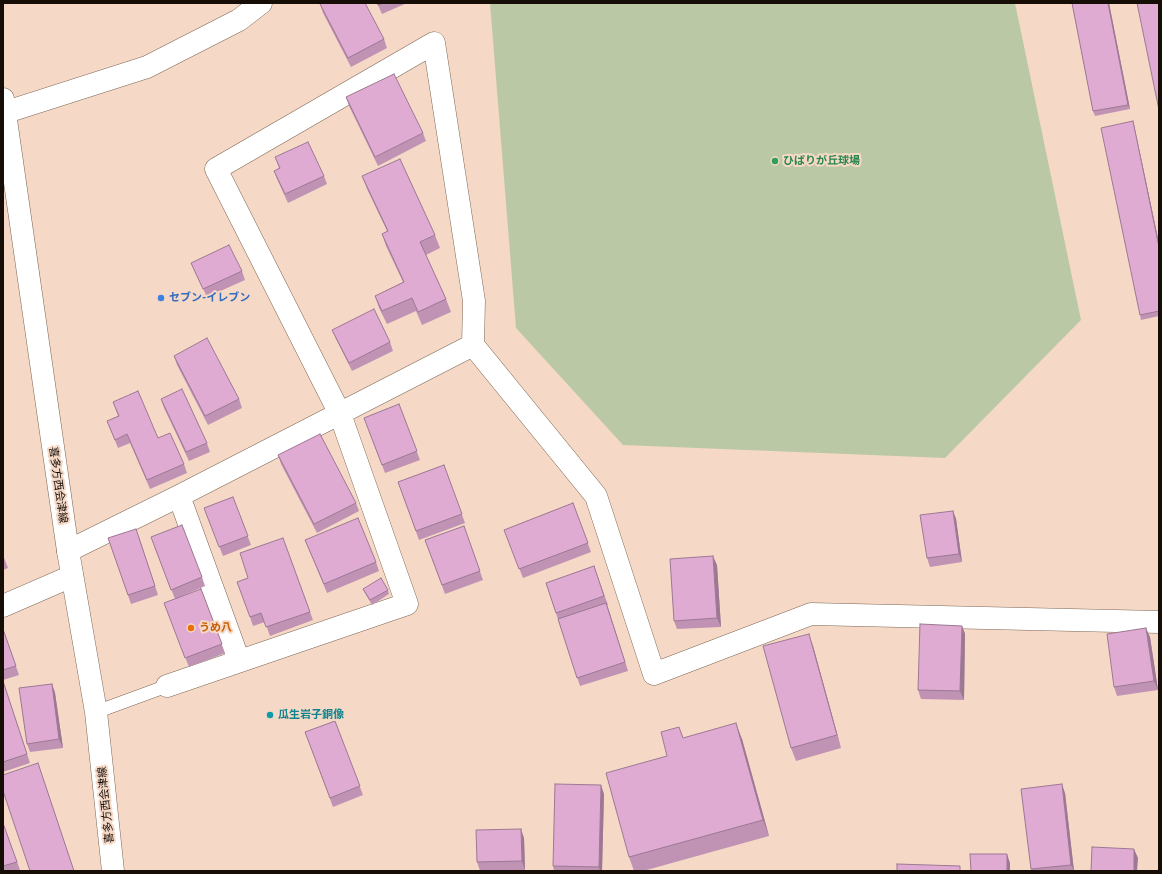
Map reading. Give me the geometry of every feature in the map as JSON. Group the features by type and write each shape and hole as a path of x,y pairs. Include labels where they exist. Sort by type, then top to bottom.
{"street":[{"path":"4,108 147,67 239,20 261,3"},
{"path":"167,686 407,604 340,414 216,169 434,43 474,301 473,345 596,496 654,674 811,614 1159,622"},
{"name":"喜多方西会津線","path":"4,108 68,551 96,712 113,871"},
{"path":"68,551 179,496 473,345"},
{"path":"179,496 239,661"},
{"path":"3,606 72,576"}],"lane":[{"path":"96,712 167,686"}],"green space":[{"name":"ひばりが丘球場","path":"490,3 1015,3 1081,320 945,458 623,445 516,328"}],"building":[{"path":"365,3 384,39 348,58 320,4"},
{"path":"1072,3 1108,3 1128,105 1093,111"},
{"path":"1137,3 1159,3 1159,110"},
{"path":"394,74 423,133 375,157 346,97"},
{"path":"1133,121 1159,247 1159,311 1140,315 1101,128"},
{"path":"308,142 324,176 285,194 274,171 280,168 275,157"},
{"path":"400,159 435,235 420,242 446,299 418,312 412,298 382,311 375,296 404,282 382,234 388,231 362,176"},
{"path":"229,245 242,271 203,289 191,263"},
{"path":"374,309 390,342 349,363 332,330"},
{"path":"207,338 239,399 205,416 174,356"},
{"path":"182,389 207,443 186,452 161,399"},
{"path":"138,391 158,438 170,433 184,464 147,480 127,434 115,440 107,421 119,416 113,402"},
{"path":"399,404 417,451 382,465 364,418"},
{"path":"320,434 356,503 314,524 278,455"},
{"path":"444,465 462,514 416,531 398,482"},
{"path":"233,497 248,536 219,547 204,508"},
{"path":"573,503 588,543 519,569 504,530"},
{"path":"953,511 959,554 927,558 920,515"},
{"path":"358,518 376,562 324,584 305,540"},
{"path":"182,525 202,577 171,590 151,537"},
{"path":"464,526 480,571 442,585 425,540"},
{"path":"136,529 155,586 128,595 108,538"},
{"path":"283,538 310,612 266,627 261,613 250,617 237,582 248,578 240,553"},
{"path":"713,556 717,618 674,621 670,559"},
{"path":"594,566 604,596 556,613 546,583"},
{"path":"381,578 388,590 370,600 363,589"},
{"path":"201,589 222,644 185,658 164,603"},
{"path":"606,603 625,662 577,678 558,619"},
{"path":"920,624 962,626 960,691 918,690"},
{"path":"1146,628 1154,681 1114,687 1107,634"},
{"path":"3,629 16,666 3,670"},
{"path":"809,634 837,735 791,748 763,646"},
{"path":"3,681 27,754 3,762"},
{"path":"52,684 59,739 27,744 19,688"},
{"path":"335,721 360,786 330,798 305,732"},
{"path":"736,723 763,820 629,857 606,773 667,756 661,732 679,727 683,738"},
{"path":"38,763 74,871 30,871 3,791 3,775"},
{"path":"555,784 601,785 599,867 553,866"},
{"path":"1062,784 1071,865 1031,869 1021,789"},
{"path":"3,823 17,862 3,866"},
{"path":"521,829 522,861 477,862 476,830"},
{"path":"1092,847 1134,849 1134,871 1091,871"},
{"path":"970,854 1007,854 1007,871 971,871"},
{"path":"897,864 960,866 960,871 897,871"}],"place":[{"name":"ひばりが丘球場","path":"775,161"},
{"name":"セブン-イレブン","path":"161,298"},
{"name":"うめ八","path":"191,628"},
{"name":"瓜生岩子銅像","path":"270,715"}]}
